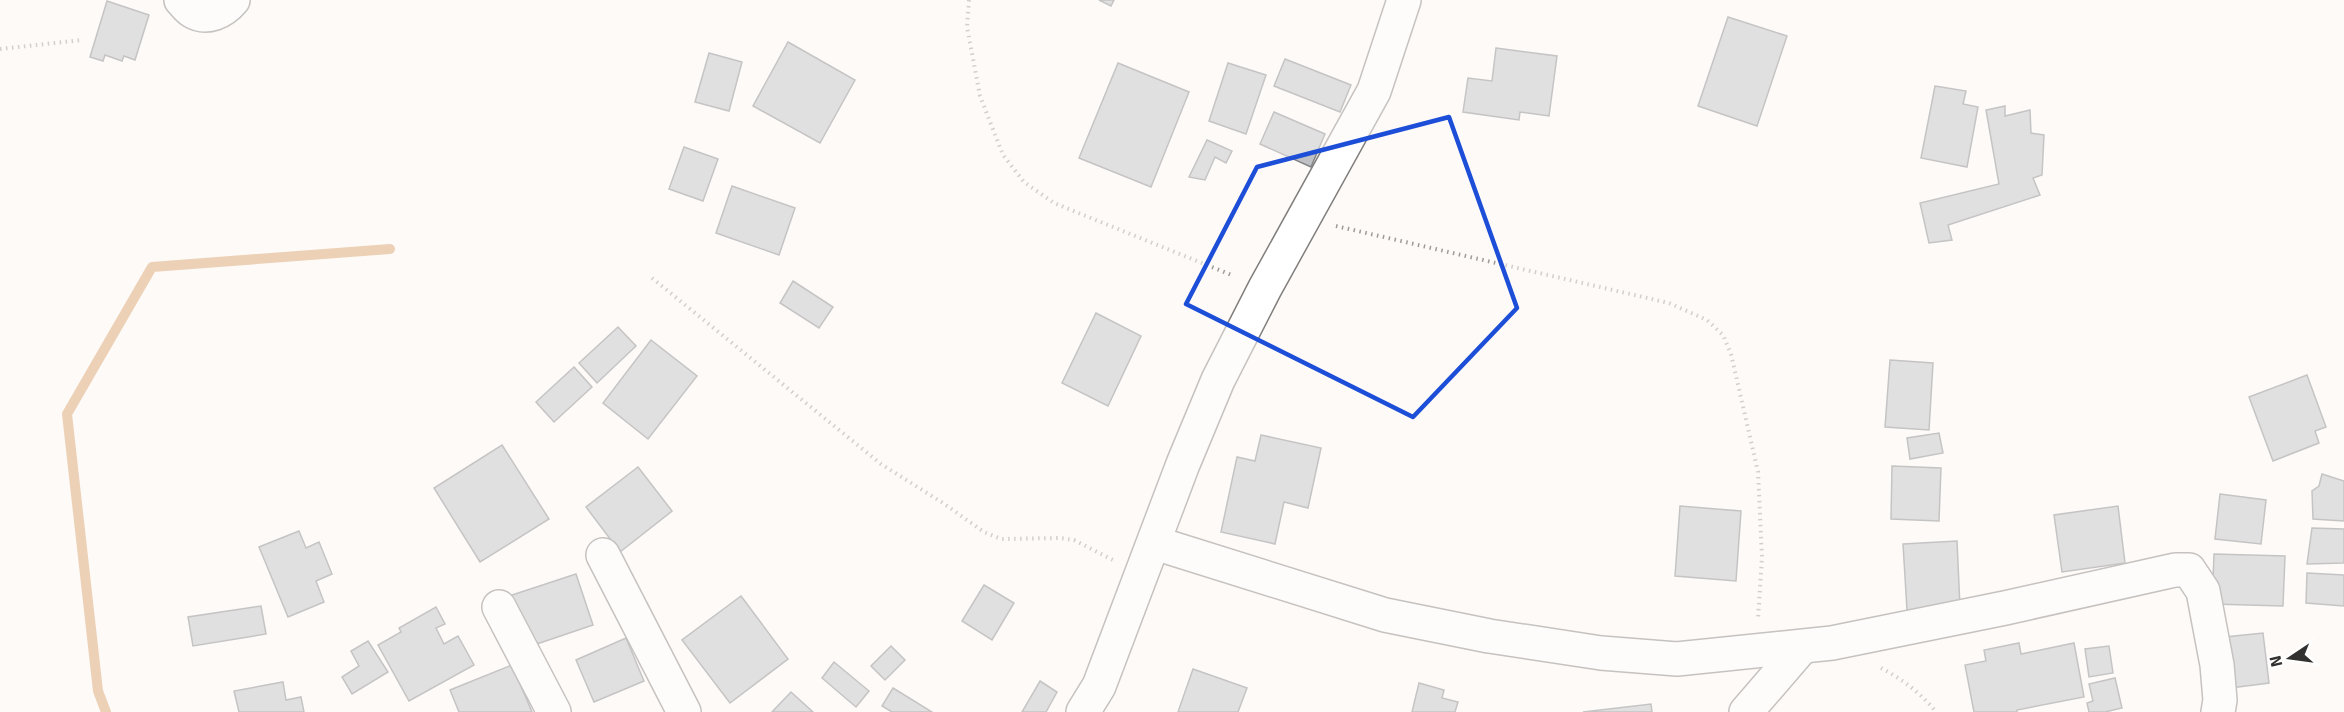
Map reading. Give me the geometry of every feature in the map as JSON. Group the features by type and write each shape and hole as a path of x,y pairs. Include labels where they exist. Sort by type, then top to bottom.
{"street":[{"path":"181,0 192,12 213,15 225,9 233,0"},
{"path":"1083,712 1099,686 1183,464 1218,380 1265,288 1374,91 1404,0"},
{"path":"1155,543 1385,615 1489,636 1600,653 1677,659 1756,649 1817,645 2006,608 2175,570 2188,570 2204,591 2217,665 2220,700 2218,712"},
{"path":"603,555 684,712"},
{"path":"499,608 554,712"},
{"path":"1746,712 1817,645"}],"path":[{"path":"969,0 967,27 980,96 1003,155 1024,182 1053,203 1265,288"},
{"path":"0,49 82,40"},
{"path":"1302,220 1365,231 1669,303 1707,320 1723,335 1731,354 1758,472 1762,557 1756,649"},
{"path":"652,278 881,464 944,503 984,532 1001,539 1060,538 1074,540 1142,576"},
{"path":"1817,645 1894,675 1924,698 1936,712"}],"highlighted area":[{"path":"1449,117 1517,308 1413,417 1186,304 1257,167"}],"building":[{"path":"1099,0 1114,0 1111,6"},
{"path":"107,1 149,15 135,60 124,56 122,61 105,55 103,61 90,57"},
{"path":"1728,17 1787,36 1757,126 1698,106"},
{"path":"788,42 855,80 820,143 753,106"},
{"path":"1496,48 1557,56 1549,116 1520,112 1519,120 1463,112 1468,78 1492,81"},
{"path":"709,53 742,62 729,111 695,102"},
{"path":"1285,59 1351,85 1340,112 1274,86"},
{"path":"1118,63 1189,92 1151,187 1079,158"},
{"path":"1228,63 1266,75 1246,134 1209,121"},
{"path":"1935,86 1966,91 1963,104 1978,107 1967,167 1921,158"},
{"path":"2005,106 2005,116 2030,110 2031,133 2044,135 2042,175 2033,178 2040,195 1948,225 1952,240 1929,243 1920,203 1999,184 1986,110"},
{"path":"1274,112 1325,134 1311,167 1260,144"},
{"path":"1207,140 1232,151 1226,163 1215,157 1205,180 1189,177"},
{"path":"684,147 718,159 703,201 669,189"},
{"path":"732,186 795,208 779,255 716,233"},
{"path":"793,281 833,307 819,328 780,303"},
{"path":"1096,313 1141,336 1108,406 1062,383"},
{"path":"618,327 636,346 597,383 579,363"},
{"path":"651,340 697,376 648,439 603,403"},
{"path":"1890,360 1933,363 1929,430 1885,427"},
{"path":"574,367 592,387 554,422 536,402"},
{"path":"2307,375 2326,427 2315,431 2319,443 2273,461 2249,397"},
{"path":"1939,433 1943,453 1910,459 1907,438"},
{"path":"1261,435 1321,448 1308,508 1284,502 1275,544 1221,532 1237,457 1255,461"},
{"path":"502,445 549,519 480,562 434,488"},
{"path":"1892,466 1941,468 1939,521 1891,519"},
{"path":"638,467 672,511 620,552 586,507"},
{"path":"2322,474 2344,481 2344,521 2313,519 2312,491 2319,486"},
{"path":"2220,494 2266,500 2261,544 2215,539"},
{"path":"1680,506 1741,511 1736,581 1675,576"},
{"path":"2118,506 2125,563 2062,572 2054,515"},
{"path":"2312,528 2344,529 2344,563 2307,564"},
{"path":"299,531 306,548 319,542 332,574 316,581 324,602 288,617 259,547"},
{"path":"1957,541 1960,607 1907,610 1903,544"},
{"path":"2214,554 2285,556 2283,606 2212,604"},
{"path":"2307,573 2344,575 2344,606 2306,603"},
{"path":"576,574 593,625 525,648 509,596"},
{"path":"984,585 1014,603 992,640 962,621"},
{"path":"741,596 788,659 730,703 682,640"},
{"path":"261,606 266,634 193,646 188,617"},
{"path":"436,607 445,624 436,628 444,644 458,636 474,665 409,701 378,645 401,632 399,628"},
{"path":"2263,633 2269,683 2231,688 2225,637"},
{"path":"626,638 644,681 594,702 576,660"},
{"path":"368,641 388,672 352,694 342,677 359,666 351,651"},
{"path":"2019,643 2021,654 2074,643 2084,697 2017,710 2017,712 1974,712 1965,665 1986,661 1984,650"},
{"path":"891,646 905,660 885,680 871,666"},
{"path":"2109,646 2113,673 2089,677 2085,649"},
{"path":"834,662 869,691 856,707 822,678"},
{"path":"512,665 532,712 459,712 450,690"},
{"path":"1193,669 1247,688 1238,712 1178,712"},
{"path":"2115,678 2122,708 2105,712 2089,712 2087,703 2093,701 2089,684"},
{"path":"1040,681 1057,692 1046,712 1022,712"},
{"path":"283,682 286,700 301,697 304,712 239,712 234,691"},
{"path":"1419,683 1444,690 1442,698 1458,702 1455,712 1412,712"},
{"path":"893,688 932,712 892,712 882,706"},
{"path":"791,692 813,712 772,712"},
{"path":"1651,704 1652,712 1583,712"}],"waterway":[{"path":"106,712 98,691 67,414 152,267 390,249"}]}
